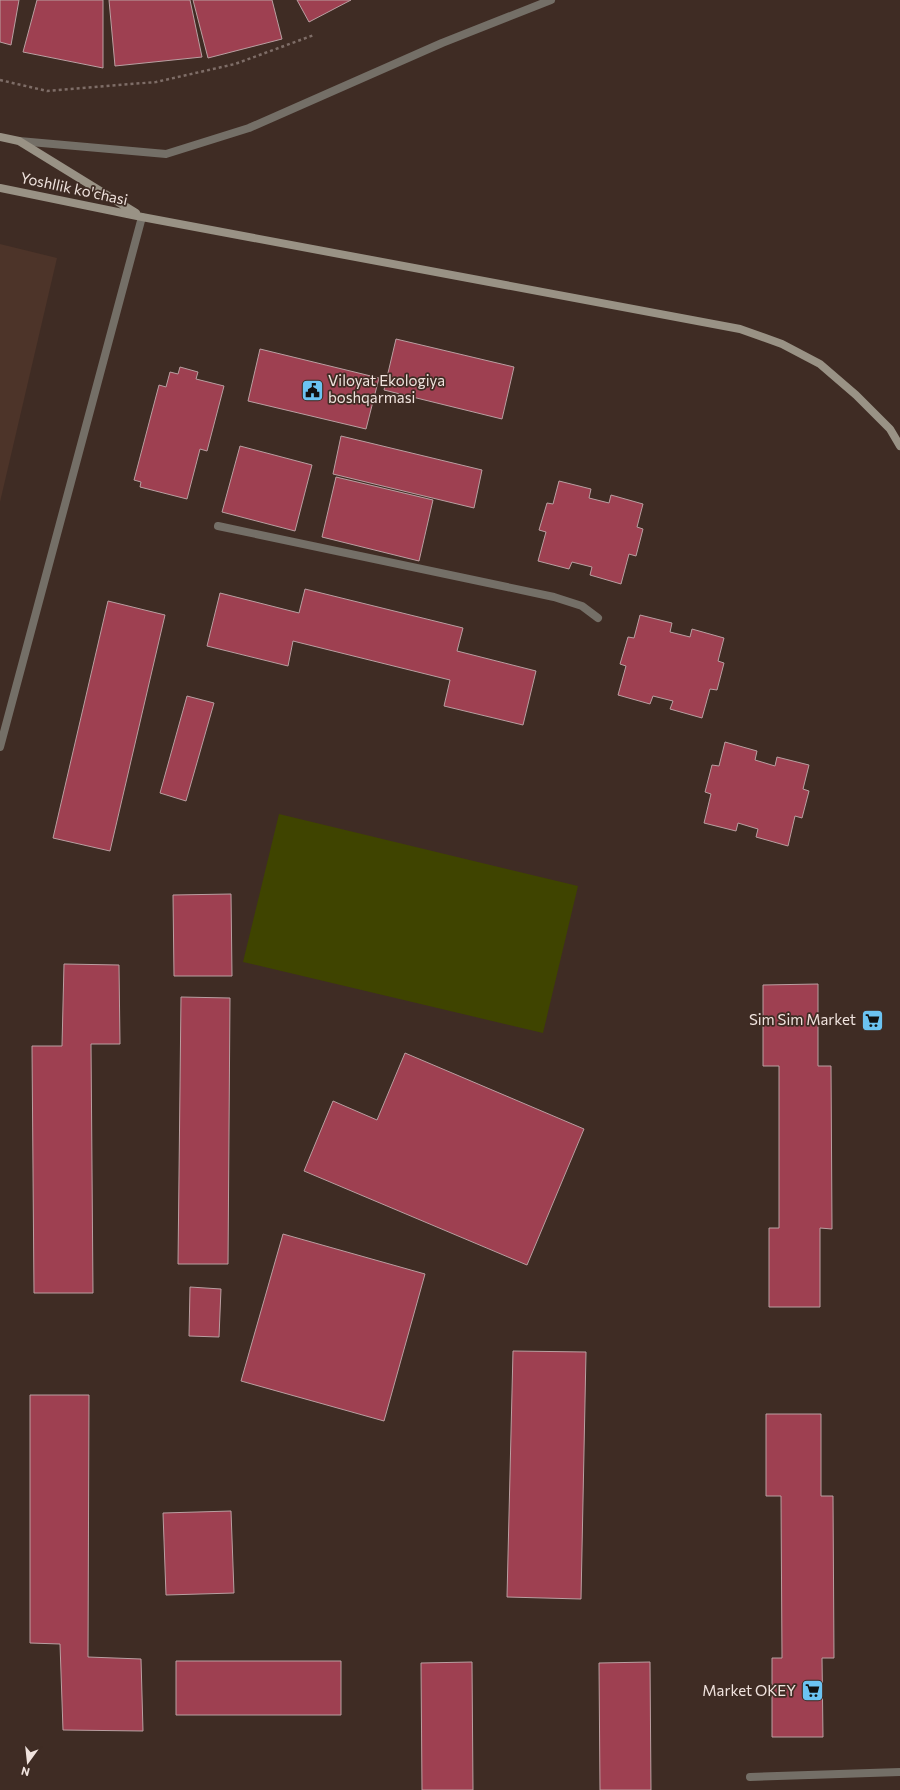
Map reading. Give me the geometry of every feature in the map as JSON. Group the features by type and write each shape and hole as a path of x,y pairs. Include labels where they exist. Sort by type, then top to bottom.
{"main road":[{"path":"0,137 19,141 142,217"},
{"name":"Yoshllik ko'chasi","path":"0,188 142,217 740,329 782,344 820,364 862,400 890,429 900,446"}],"street":[{"path":"19,141 166,154 249,128 442,43 551,0"},
{"path":"0,747 142,217"},
{"path":"218,526 554,597 582,606 598,618"},
{"path":"750,1777 900,1772"}],"path":[{"path":"0,80 47,91 156,82 235,64 314,35"}],"shaded area":[{"path":"0,244 57,258 0,502"},
{"path":"279,814 578,886 543,1033 243,962"}],"building":[{"path":"0,0 19,0 11,45 0,42"},
{"path":"37,0 103,0 103,68 23,52"},
{"path":"109,0 190,0 202,57 115,66"},
{"path":"193,0 272,0 282,39 208,58"},
{"path":"297,0 351,0 309,22"},
{"path":"396,339 514,367 502,419 384,390"},
{"name":"Viloyat Ekologiya boshqarmasi","path":"260,349 379,378 366,429 248,401"},
{"path":"180,367 198,372 196,379 224,386 207,451 200,449 187,499 140,487 141,482 134,480 159,385 166,387 170,372 178,374"},
{"path":"341,436 482,470 474,508 333,474"},
{"path":"240,446 312,465 295,531 222,512"},
{"path":"336,477 433,500 419,561 322,537"},
{"path":"559,481 591,489 589,498 609,503 611,495 643,504 637,527 643,529 636,556 629,554 621,584 590,575 592,567 572,562 569,569 538,561 546,532 539,530 547,503 553,504"},
{"path":"305,589 463,628 457,651 536,671 523,725 444,706 450,680 293,641 288,666 207,646 220,593 299,613"},
{"path":"108,601 165,615 110,851 53,838"},
{"path":"640,615 672,623 670,632 690,637 692,629 724,638 718,661 724,663 717,690 710,689 702,718 670,709 673,701 653,696 650,704 618,695 626,666 620,664 628,637 634,638"},
{"path":"187,696 214,703 186,801 160,793"},
{"path":"725,742 757,751 755,760 775,766 777,757 809,765 803,789 809,791 802,818 795,816 788,846 756,837 758,829 738,823 736,831 704,823 711,794 705,792 712,765 719,766"},
{"path":"231,894 232,976 174,976 173,895"},
{"path":"64,964 119,965 120,1044 91,1044 93,1293 34,1293 32,1046 62,1046"},
{"path":"818,984 818,1066 831,1066 832,1229 820,1228 820,1307 769,1307 769,1228 779,1228 779,1066 763,1066 763,985"},
{"path":"181,997 230,998 228,1264 178,1264"},
{"path":"405,1053 584,1129 527,1265 304,1171 333,1101 377,1120"},
{"path":"283,1234 425,1274 384,1421 241,1381"},
{"path":"190,1287 221,1289 219,1337 189,1336"},
{"path":"513,1351 586,1352 581,1599 507,1597"},
{"path":"30,1395 89,1395 88,1657 141,1659 143,1731 63,1730 60,1644 30,1643"},
{"path":"766,1414 821,1414 821,1496 833,1496 834,1658 822,1658 823,1737 772,1737 772,1658 782,1658 781,1496 766,1496"},
{"path":"231,1511 234,1593 166,1595 163,1513"},
{"path":"176,1661 341,1661 341,1715 176,1715"},
{"path":"472,1662 473,1790 422,1790 421,1663"},
{"path":"650,1662 651,1790 600,1790 599,1663"}],"place":[{"name":"Viloyat Ekologiya boshqarmasi","path":"313,390"},
{"name":"Sim Sim Market","path":"872,1020"},
{"name":"Market OKEY","path":"812,1691"}]}
